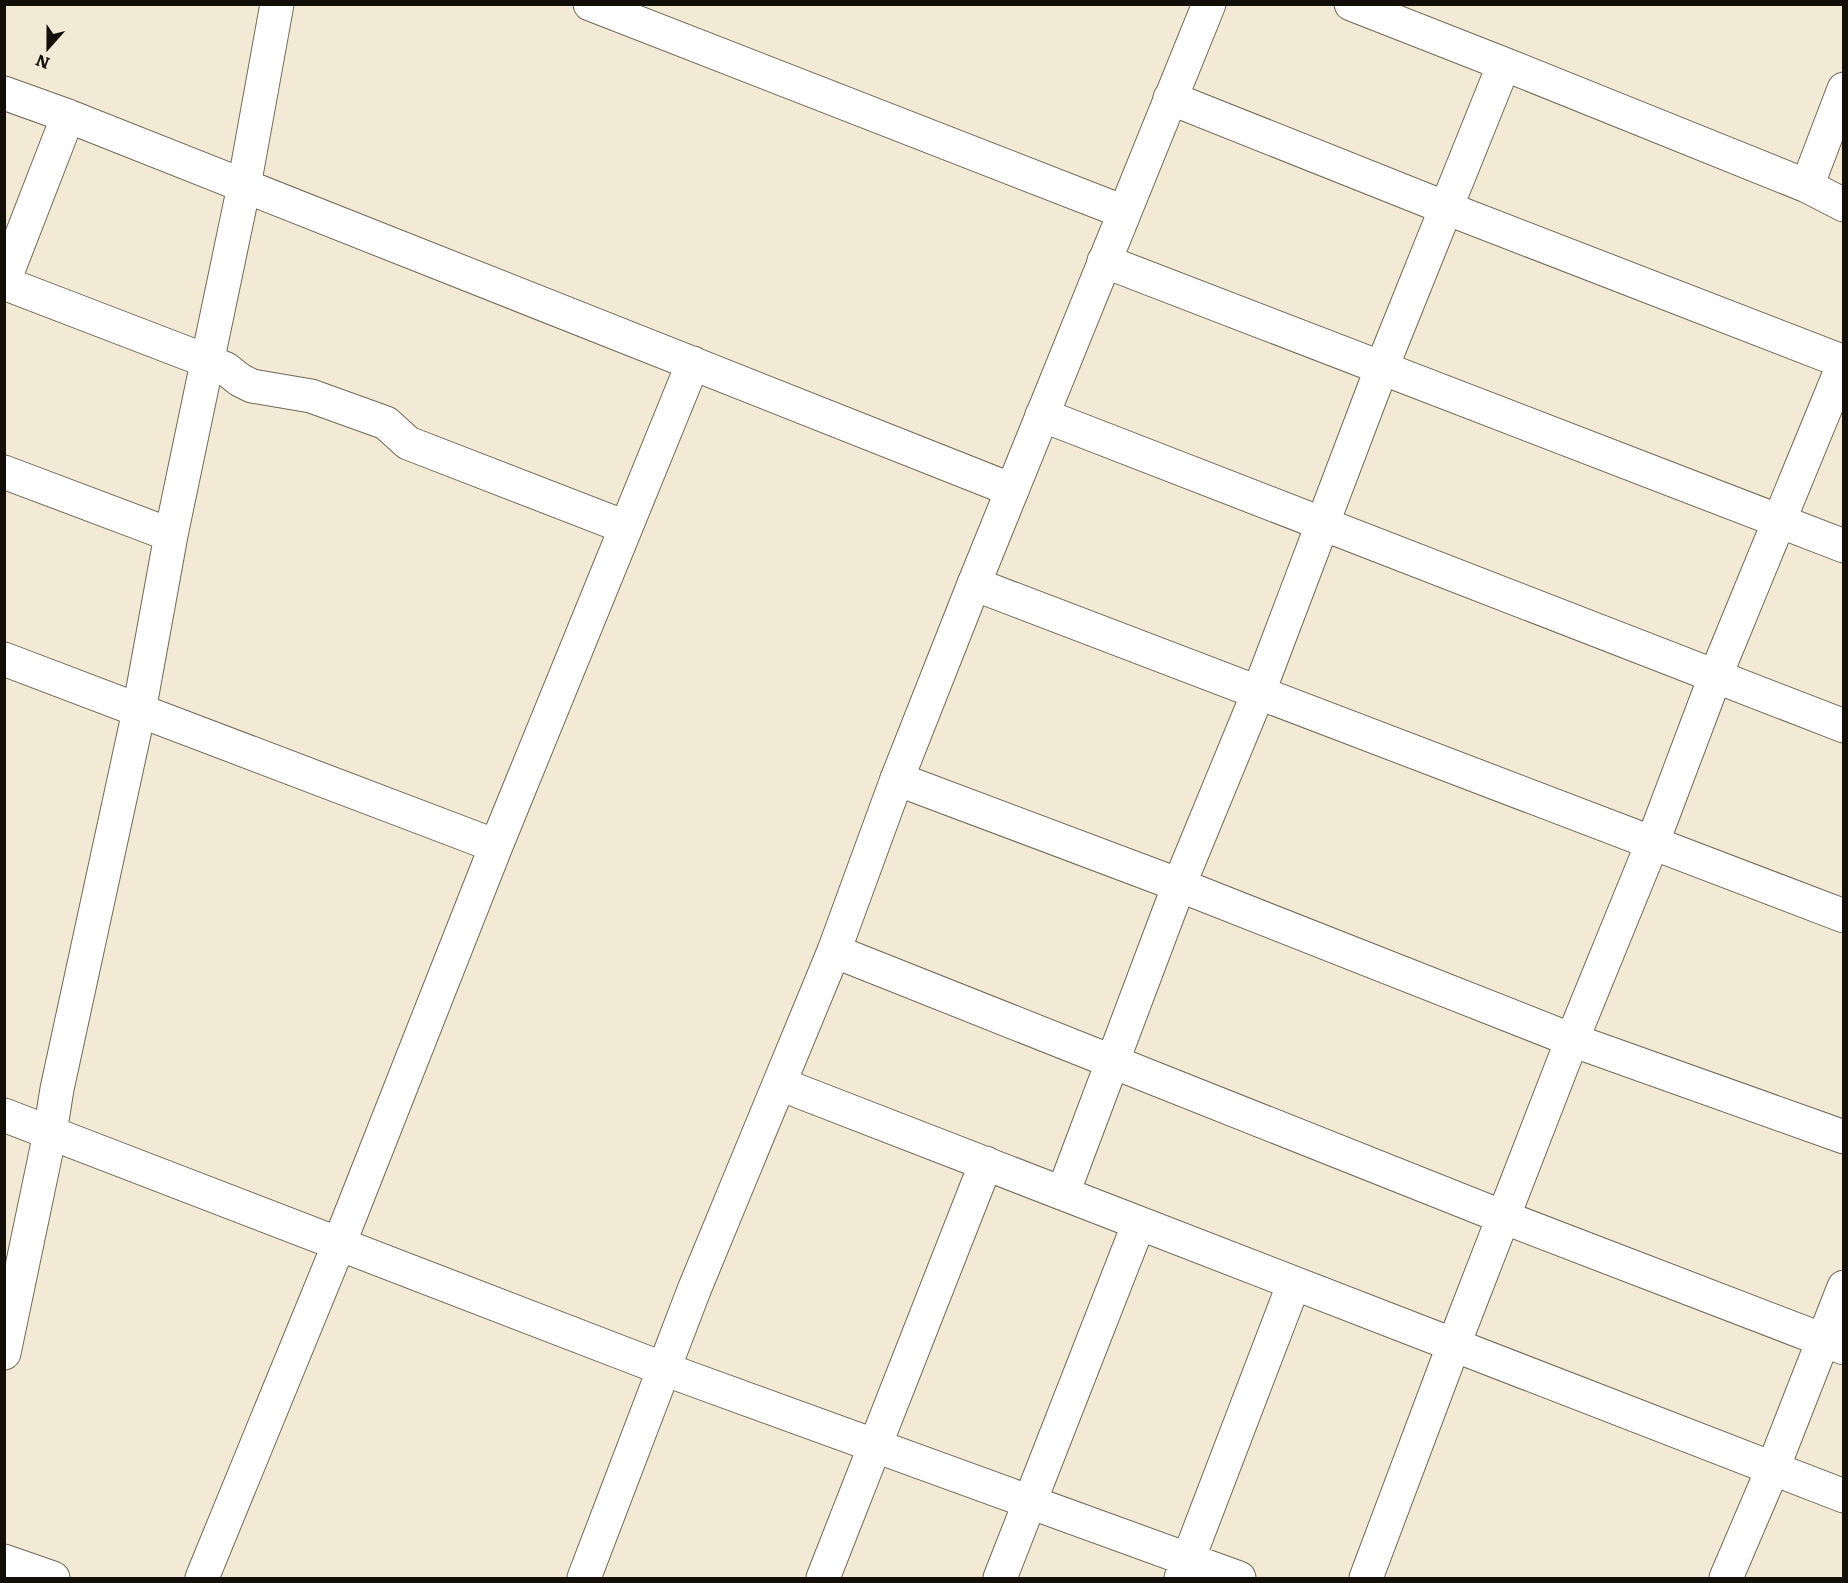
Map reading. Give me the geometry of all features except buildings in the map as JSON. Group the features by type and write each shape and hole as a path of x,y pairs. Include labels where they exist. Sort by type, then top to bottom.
{"street":[{"path":"4,1353 57,1089 139,711 171,535 244,186 277,4"},
{"path":"590,4 623,10 1124,212"},
{"path":"584,1578 694,1290 834,951 897,779 974,584 1209,4"},
{"path":"1351,4 1504,63 1807,186 1844,205"},
{"path":"1063,1193 1179,885 1258,691 1382,366 1504,63"},
{"path":"1807,186 1844,89"},
{"path":"4,93 68,116 1012,490"},
{"path":"1170,98 1844,362 1715,677 1652,844 1572,1040 1366,1578"},
{"path":"68,116 4,282 207,361 226,369 252,386 311,396 386,423 408,443 625,526"},
{"path":"1104,261 1382,366 1844,546"},
{"path":"202,1578 339,1244 625,526 693,363"},
{"path":"1042,416 1844,726"},
{"path":"4,472 171,535"},
{"path":"974,584 1844,916"},
{"path":"4,659 496,846"},
{"path":"897,779 1179,885 1572,1040 1844,1137"},
{"path":"834,951 1503,1217 1833,1344"},
{"path":"780,1083 1844,1496"},
{"path":"4,1115 664,1369 1029,1502 1184,1569 1239,1578"},
{"path":"823,1578 986,1163"},
{"path":"999,1578 1139,1223"},
{"path":"1184,1569 1294,1282"},
{"path":"1726,1578 1773,1468 1833,1344 1844,1287"},
{"path":"4,1560 53,1578"}]}
